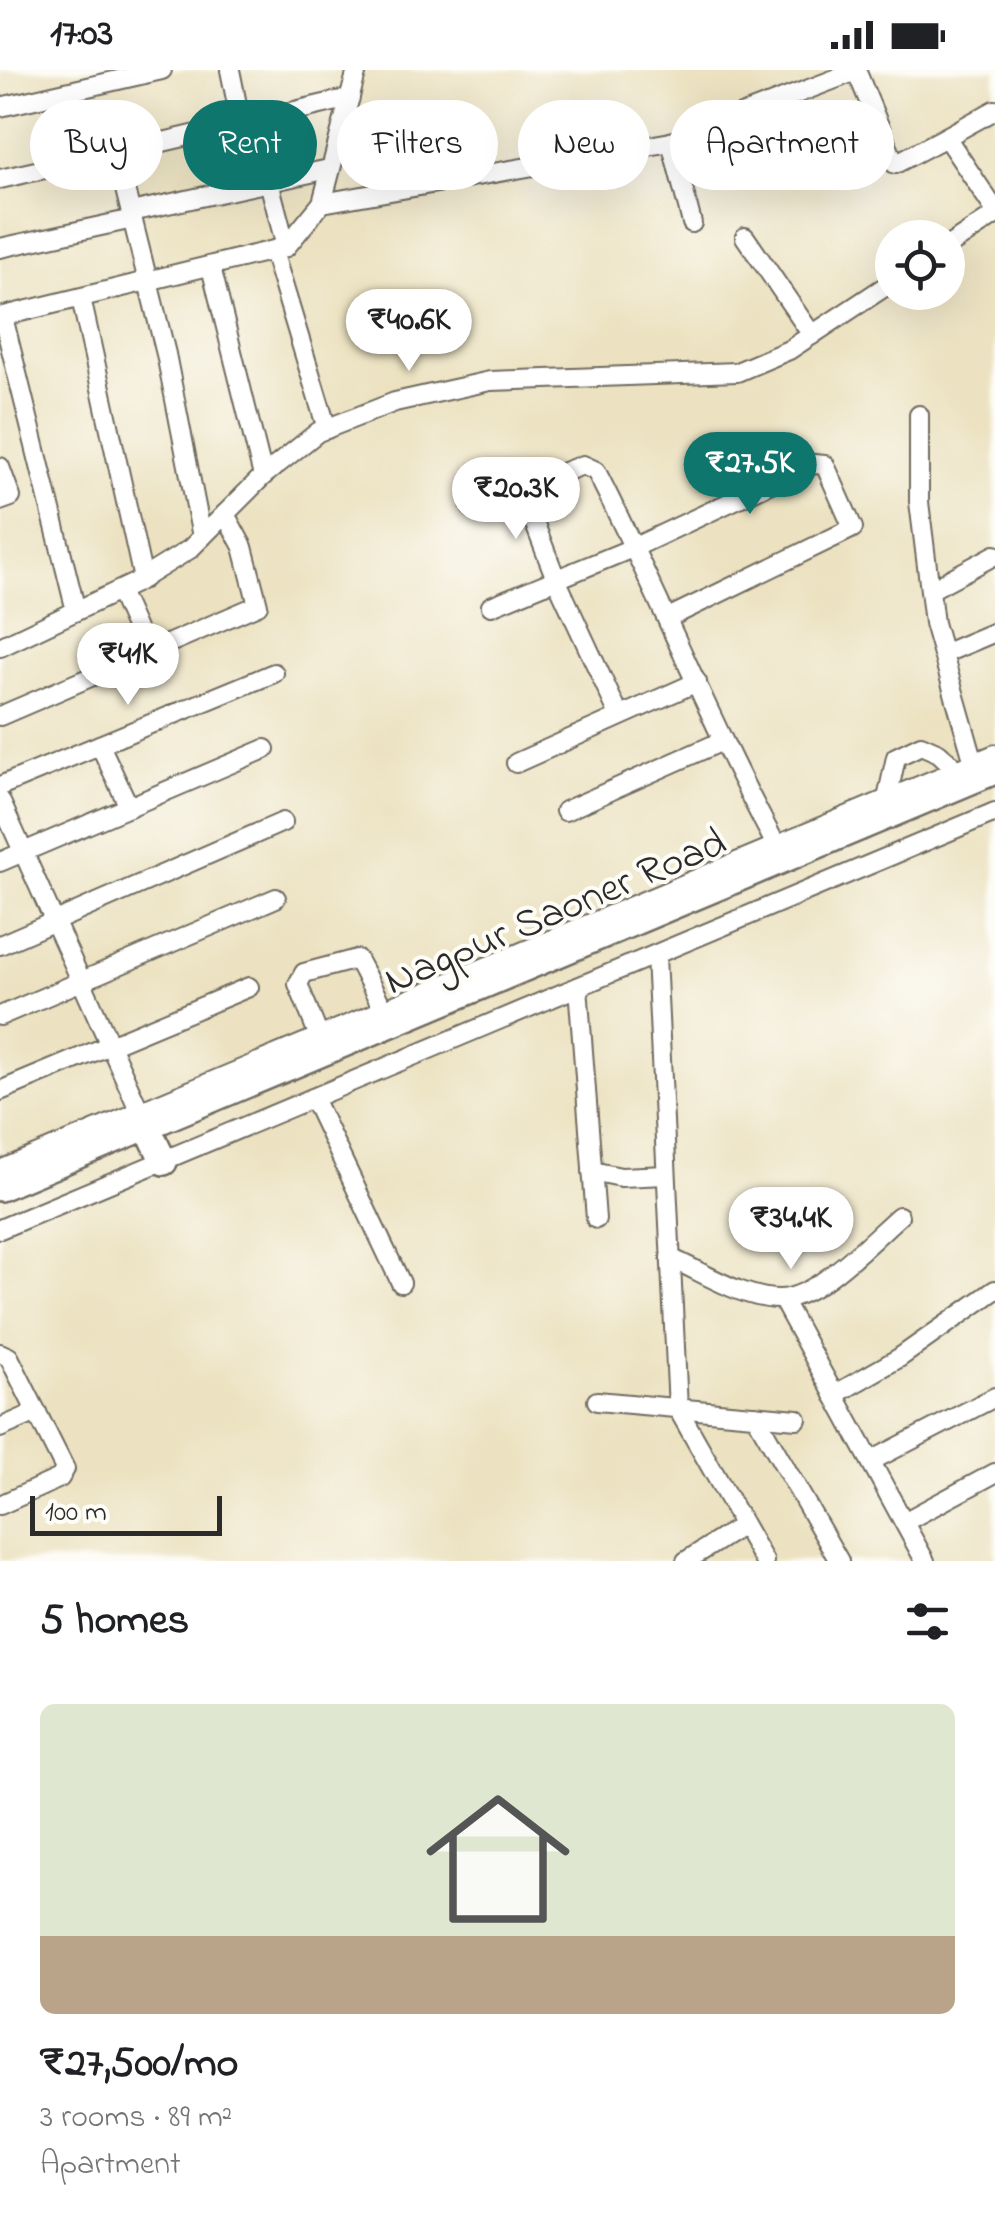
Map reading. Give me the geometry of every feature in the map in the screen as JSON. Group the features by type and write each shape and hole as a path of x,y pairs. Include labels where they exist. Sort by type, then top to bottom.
{"highway":[{"name":"Nagpur Saoner Road","path":"152,1136 976,768"},
{"name":"Nagpur Saoner Road","path":"152,1136 995,788"},
{"path":"0,1188 152,1136"},
{"path":"0,1203 125,1144"}],"street":[{"path":"0,108 162,70"},
{"path":"230,70 236,100"},
{"path":"76,612 2,317 279,249 322,203 357,70"},
{"path":"778,100 856,70 895,164 995,110"},
{"path":"317,106 350,98"},
{"path":"946,138 995,212 965,234"},
{"path":"322,203 670,142"},
{"path":"317,172 329,169"},
{"path":"0,179 30,172"},
{"path":"125,190 202,536"},
{"path":"0,248 238,190"},
{"path":"271,190 279,249 327,429"},
{"path":"683,190 692,223"},
{"path":"745,237 812,334"},
{"path":"212,267 263,476"},
{"path":"0,647 143,579 202,536 263,476 327,429 395,402 490,382 737,372 788,350 875,293"},
{"path":"81,298 143,579"},
{"path":"919,415 919,502 930,590 943,654 976,768"},
{"path":"471,508 583,464 596,471 668,618 720,742 776,845"},
{"path":"490,606 635,547 792,473 814,464 825,465 853,528 668,618"},
{"path":"0,467 10,497 0,500"},
{"path":"521,488 556,579 619,714"},
{"path":"0,716 258,605 243,546 225,514"},
{"path":"930,590 995,555"},
{"path":"119,591 147,654"},
{"path":"943,654 995,632"},
{"path":"0,786 274,674"},
{"path":"516,763 697,682"},
{"path":"566,810 720,742"},
{"path":"887,799 896,757 921,745 976,768"},
{"path":"100,746 129,807"},
{"path":"0,862 265,749"},
{"path":"0,1230 320,1039 887,799 976,768 995,754"},
{"path":"0,800 152,1136"},
{"path":"0,1170 313,1098 995,812"},
{"path":"0,945 282,822"},
{"path":"0,1016 276,898"},
{"path":"656,956 678,1409 764,1561"},
{"path":"320,1039 298,984 304,973 357,959 384,1010"},
{"path":"0,1090 250,987"},
{"path":"578,987 596,1219"},
{"path":"313,1098 400,1283"},
{"path":"592,1171 621,1177 666,1175"},
{"path":"670,1258 744,1290 782,1299 817,1285 899,1216"},
{"path":"834,1395 899,1358 995,1291"},
{"path":"782,1299 925,1561"},
{"path":"0,1352 9,1357 65,1469 64,1476 0,1505"},
{"path":"871,1461 995,1398"},
{"path":"596,1400 797,1419"},
{"path":"0,1428 37,1412"},
{"path":"755,1415 839,1561"},
{"path":"904,1522 995,1473"},
{"path":"686,1561 744,1525"}]}
